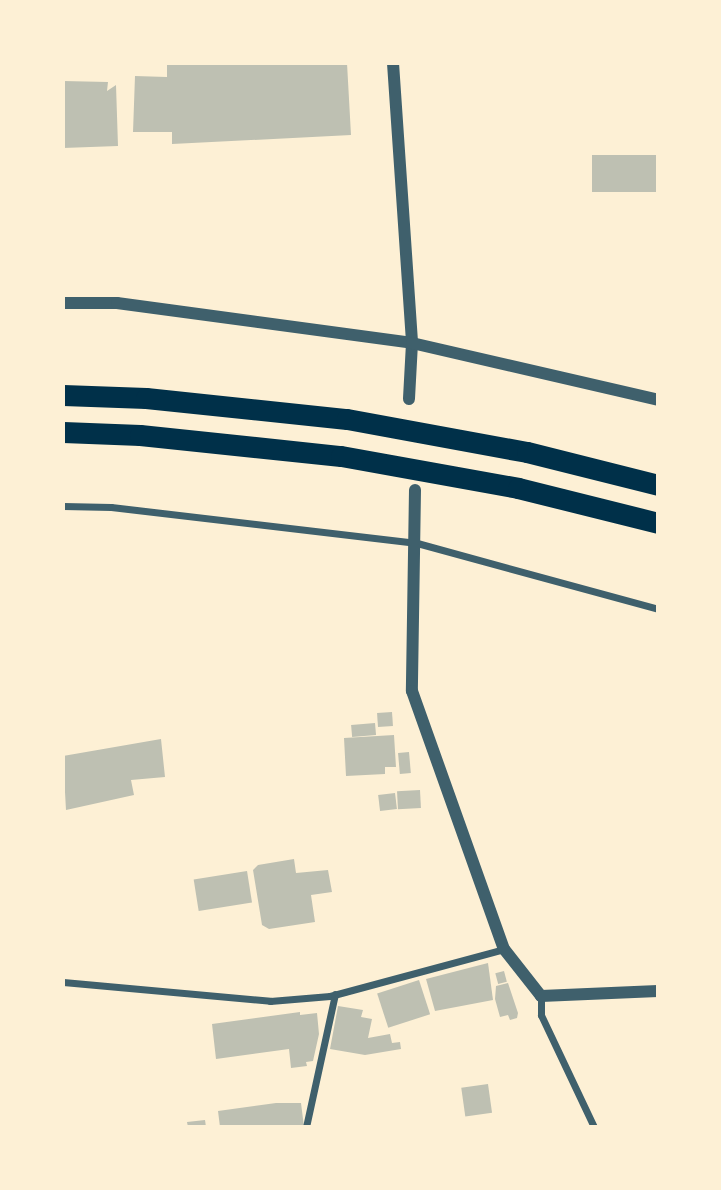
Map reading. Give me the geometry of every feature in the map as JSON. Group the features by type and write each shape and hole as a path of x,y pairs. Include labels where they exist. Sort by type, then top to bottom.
{"highway":[{"path":"63,395 146,398 347,419 527,452 658,485"},
{"path":"63,432 140,435 341,456 518,488 658,523"}],"street":[{"path":"393,63 412,343 409,399"},
{"path":"63,303 117,303 412,343 658,400"},
{"path":"415,490 412,691 504,950 541,996 541,1015 594,1127"},
{"path":"63,506 111,507 416,543 658,609"},
{"path":"63,982 270,1001 335,994 504,950"},
{"path":"541,996 658,991"},
{"path":"306,1127 335,994"}],"building":[{"path":"347,63 351,135 172,144 172,132 133,132 135,76 167,77 167,65"},
{"path":"63,81 108,82 107,91 116,85 118,146 63,148"},
{"path":"592,155 658,155 658,192 592,192"},
{"path":"392,712 393,726 378,727 377,713"},
{"path":"375,723 376,735 352,737 351,725"},
{"path":"394,735 396,767 385,767 385,774 346,776 344,738"},
{"path":"161,739 165,777 131,780 134,795 66,810 63,756"},
{"path":"409,752 411,773 400,774 398,753"},
{"path":"420,790 421,808 398,809 397,791"},
{"path":"395,793 397,809 380,811 378,795"},
{"path":"294,859 296,873 328,870 332,892 311,895 315,922 269,929 262,925 253,870 258,865"},
{"path":"247,871 252,903 199,911 194,879"},
{"path":"488,963 493,1000 435,1011 426,979"},
{"path":"504,971 507,982 498,984 495,973"},
{"path":"419,980 430,1014 388,1028 377,994"},
{"path":"508,983 518,1013 517,1018 510,1020 508,1015 500,1017 495,999 496,986"},
{"path":"338,1006 363,1010 361,1017 372,1019 368,1038 390,1034 392,1043 400,1042 401,1049 365,1055 330,1049"},
{"path":"300,1012 300,1015 317,1013 319,1034 313,1061 306,1062 307,1066 291,1068 289,1049 216,1059 212,1024"},
{"path":"488,1084 492,1113 465,1116 461,1088"},
{"path":"276,1103 301,1103 304,1127 220,1127 218,1111"},
{"path":"205,1120 206,1127 188,1127 187,1122"}]}
